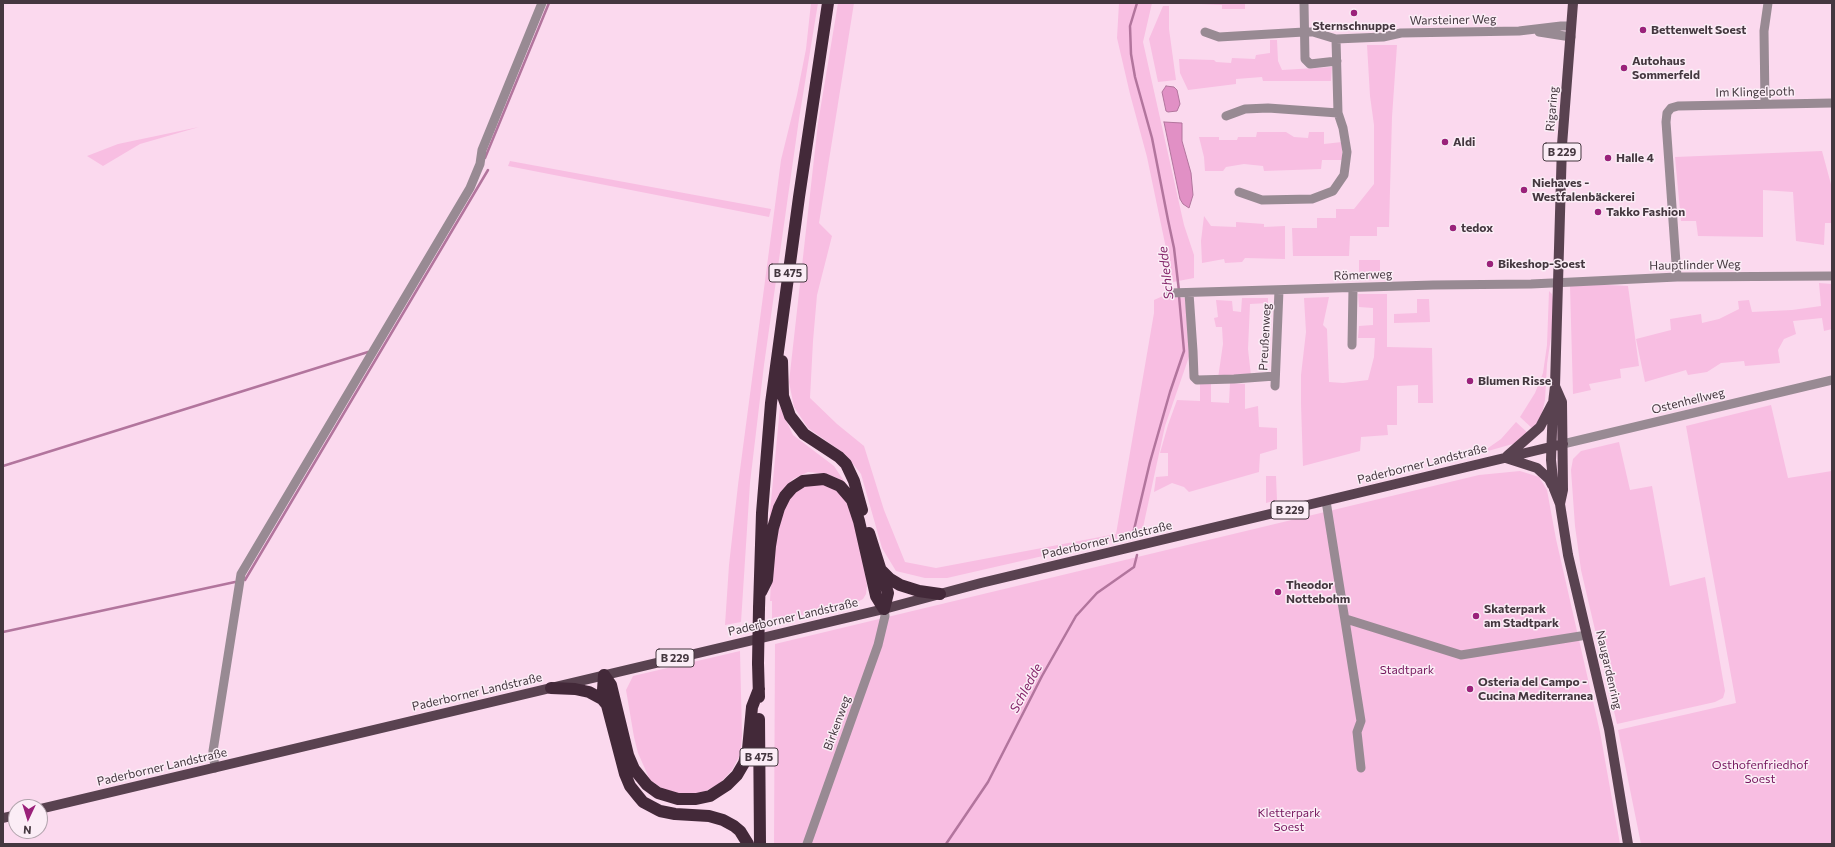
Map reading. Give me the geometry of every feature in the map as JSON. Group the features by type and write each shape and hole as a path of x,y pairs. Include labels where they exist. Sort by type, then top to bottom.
{"highway":[{"name":"B 475","path":"760,844 758,663 764,479 778,350 828,3"},
{"path":"778,350 783,364 784,401 790,416 804,434 839,457 848,468 854,481 888,593 884,609"},
{"path":"759,596 767,580 771,539 782,502 788,492 798,483 812,479 824,479 840,486 852,500 876,596 884,609"},
{"path":"881,569 890,579 900,585 919,592 940,594"},
{"path":"604,675 612,685 628,755 634,769 641,779 652,789 664,796 678,799 690,800 710,796 727,785 737,775 744,764 748,749 752,708 759,689"},
{"path":"604,675 603,690 627,780 633,791 643,802 652,808 667,813 705,815 723,820 740,831 748,844"},
{"path":"551,688 575,689 588,692 602,699 608,707"}],"main road":[{"name":"Rigaring","path":"1550,447 1555,386 1562,145 1573,3"},
{"name":"Rigaring","path":"1555,386 1562,402 1563,444"},
{"path":"1553,403 1540,427 1506,458 1537,468 1549,479 1554,489"},
{"name":"Ostenhellweg","path":"1550,447 1563,444"},
{"name":"Naugardenring","path":"1560,504 1564,490 1563,444"},
{"name":"Paderborner Landstraße","path":"48,807 884,609 940,594 1550,447"},
{"name":"Naugardenring","path":"1550,447 1554,489 1560,504 1568,555 1609,729 1628,844"}],"street":[{"path":"215,768 213,751 241,574 470,188 480,164 482,150 542,3"},
{"path":"1304,3 1305,59 1310,64 1337,61"},
{"path":"1765,104 1764,31 1768,3"},
{"name":"Warsteiner Weg","path":"1205,32 1219,37 1313,32 1336,39 1383,37 1401,33 1532,30 1571,26"},
{"name":"Warsteiner Weg","path":"1532,30 1571,37"},
{"path":"1239,192 1262,200 1312,199 1334,191 1344,175 1347,152 1343,128 1338,113 1336,39"},
{"name":"Im Klingelpoth","path":"1677,277 1666,122 1667,113 1671,108 1678,106 1832,102"},
{"path":"1226,116 1245,109 1268,108 1338,113"},
{"name":"Hauptlinder Weg","path":"1558,282 1677,277 1832,276"},
{"name":"Römerweg","path":"1170,293 1558,282"},
{"path":"1352,345 1353,288"},
{"name":"Preußenweg","path":"1275,386 1279,290"},
{"path":"1189,293 1194,351 1194,377 1196,380 1275,376"},
{"name":"Ostenhellweg","path":"1563,444 1832,380"},
{"path":"1326,501 1346,619 1361,721 1358,732 1361,768"},
{"name":"Birkenweg","path":"807,844 878,645 885,616 884,609"},
{"path":"1346,619 1461,655 1587,635"}],"green space":[{"path":"811,3 818,3 799,119 764,365 750,483 741,622 725,625 729,565 738,485 781,160 797,95 806,49"},
{"path":"838,3 854,3 819,223 832,236 817,295 810,398 837,424 864,446 884,510 905,562 936,568 1116,534 1154,313 1154,300 1163,296 1185,298 1191,351 1165,426 1142,532 1117,534 1117,539 947,578 925,578 896,571 882,548 861,474 845,454 808,428 794,407 789,382 818,123"},
{"path":"1119,3 1152,3 1143,42 1184,225 1194,255 1194,278 1173,282 1147,157 1117,38"},
{"path":"1177,3 1298,3 1245,4 1245,9 1222,9 1222,5"},
{"path":"1163,6 1169,6 1169,29 1176,80 1158,82 1149,39"},
{"path":"1270,40 1277,40 1278,61 1282,70 1332,67 1331,81 1263,81 1262,77 1236,79 1236,84 1188,90 1180,73 1179,59 1214,60 1216,62 1231,63 1232,58 1255,59 1256,55 1270,53"},
{"path":"1367,45 1397,45 1392,117 1389,227 1377,227 1377,236 1350,236 1349,256 1293,256 1292,228 1317,228 1317,218 1336,218 1336,209 1354,209 1374,184 1374,125 1370,96"},
{"path":"199,127 140,144 103,166 87,156 118,144"},
{"path":"1257,132 1286,132 1294,137 1308,138 1309,132 1324,132 1324,144 1342,142 1342,160 1322,160 1321,169 1264,171 1263,166 1244,164 1226,167 1223,171 1205,171 1204,157 1199,137 1219,137 1219,140 1237,140 1238,137 1256,137"},
{"path":"1822,151 1832,188 1832,223 1825,223 1824,245 1796,241 1793,192 1763,190 1763,237 1698,236 1696,221 1681,221 1675,157"},
{"path":"510,161 771,209 769,217 508,166"},
{"path":"1204,216 1211,226 1236,227 1236,222 1264,224 1264,227 1285,226 1285,259 1245,258 1242,262 1225,263 1224,259 1202,263 1201,241"},
{"path":"1359,260 1380,260 1380,278 1359,279"},
{"path":"1819,283 1832,284 1832,329 1824,331 1822,318 1793,321 1796,334 1784,339 1778,350 1780,363 1745,366 1744,361 1721,363 1707,372 1688,375 1686,370 1645,382 1636,339 1671,330 1670,319 1701,314 1702,323 1719,319 1739,309 1738,301 1749,300 1752,312 1792,310 1821,306"},
{"path":"1588,284 1628,286 1639,366 1620,369 1621,378 1589,384 1591,390 1573,394 1570,286"},
{"path":"1549,291 1552,294 1553,301 1553,324 1547,364 1545,400 1541,418 1534,430 1520,417 1535,393 1543,373 1547,345"},
{"path":"1358,294 1387,294 1387,347 1432,348 1433,403 1418,403 1418,385 1397,386 1397,425 1387,425 1388,435 1361,437 1360,451 1303,466 1301,375 1306,332 1304,298 1329,297 1323,325 1327,329 1329,382 1343,383 1368,380 1374,357 1375,338 1358,338 1359,326 1373,325 1373,308 1359,307"},
{"path":"1242,298 1268,298 1268,303 1250,304 1248,349 1251,376 1218,378 1223,344 1222,327 1216,327 1214,318 1218,317 1216,300 1232,301 1233,311 1241,312"},
{"path":"1417,299 1429,299 1430,322 1394,323 1394,314 1417,313"},
{"path":"1200,383 1211,384 1211,402 1229,403 1230,383 1245,384 1245,409 1258,406 1259,427 1277,428 1277,449 1260,454 1259,472 1189,492 1184,487 1172,483 1154,492 1156,477 1168,476 1168,453 1160,453 1177,400 1200,401"},
{"name":"Osthofenfriedhof Soest","path":"1771,405 1788,478 1832,471 1832,844 1641,844 1618,730 1736,703 1686,426"},
{"path":"780,407 793,435 834,466 848,487 839,479 828,474 808,472 793,479 778,496 769,522"},
{"path":"1516,422 1529,434 1516,443 1481,453 1501,439"},
{"path":"1619,442 1630,490 1652,486 1670,586 1705,577 1725,691 1723,698 1715,702 1617,724 1581,570 1575,526 1571,470 1573,459 1581,451"},
{"name":"Stadtpark","path":"1520,471 1539,477 1547,490 1556,539 1600,732 1620,844 774,844 775,644 1479,475"},
{"path":"1266,476 1276,476 1277,500 1266,503"},
{"path":"818,482 839,491 851,509 866,575 866,594 863,599 857,602 772,622 772,601 770,601 772,559 783,509 797,488"},
{"path":"740,651 742,736 740,755 732,770 720,783 702,793 684,794 666,791 650,780 638,753 626,690 633,676"}],"shaded area":[{"path":"1166,86 1174,87 1177,90 1180,104 1177,111 1166,111 1162,92"},
{"path":"1164,122 1182,123 1182,141 1191,173 1193,195 1189,208 1183,204 1180,199"}],"waterway":[{"path":"485,158 549,3"},
{"name":"Schledde","path":"1137,3 1130,26 1131,54 1135,77 1152,138 1174,248 1179,291"},
{"path":"245,580 488,170"},
{"name":"Schledde","path":"1132,538 1150,462 1170,392 1184,351 1179,296"},
{"path":"3,466 368,352"},
{"name":"Schledde","path":"946,844 988,782 1042,676 1076,616 1097,593 1134,567 1137,555"},
{"path":"3,632 235,582"}],"place":[{"name":"Sternschnuppe","path":"1354,13"},
{"name":"Bettenwelt Soest","path":"1643,30"},
{"name":"Autohaus Sommerfeld","path":"1624,68"},
{"name":"Aldi","path":"1445,142"},
{"name":"Halle 4","path":"1608,158"},
{"name":"Niehaves - Westfalenbäckerei","path":"1524,190"},
{"name":"Takko Fashion","path":"1598,212"},
{"name":"tedox","path":"1453,228"},
{"name":"Bikeshop-Soest","path":"1490,264"},
{"name":"Blumen Risse","path":"1470,381"},
{"name":"Theodor Nottebohm","path":"1278,592"},
{"name":"Skaterpark am Stadtpark","path":"1476,616"},
{"name":"Osteria del Campo - Cucina Mediterranea","path":"1470,689"}],"park label":[{"name":"Kletterpark Soest","path":"1289,820"}]}
